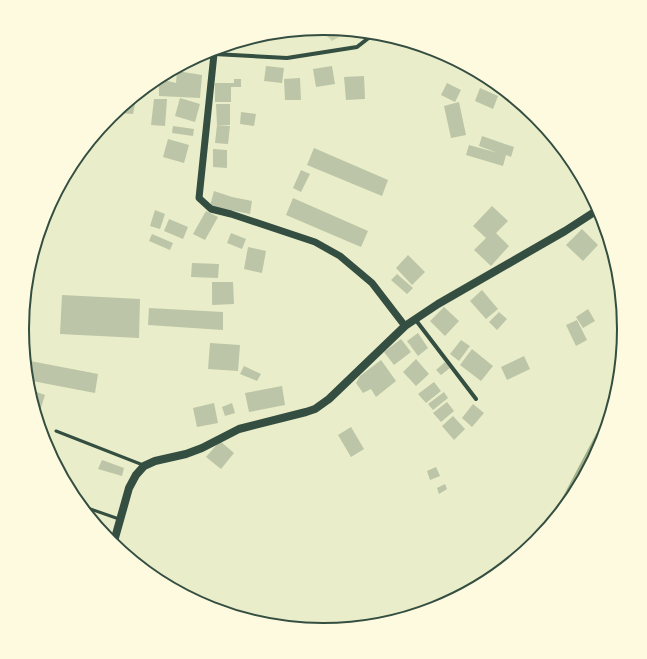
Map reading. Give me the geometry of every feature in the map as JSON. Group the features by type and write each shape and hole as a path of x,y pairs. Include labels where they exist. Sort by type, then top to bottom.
{"main road":[{"path":"115,538 129,488 136,475 144,466 155,461 186,454 202,448 239,429 315,409 329,399 405,326 438,304 565,231 594,212"}],"street":[{"path":"219,54 287,58 357,47 367,39"},
{"path":"214,56 199,198 211,209 231,214 315,242 340,256 372,283 405,326"},
{"path":"415,320 476,399"}],"lane":[{"path":"56,431 144,466"},
{"path":"90,509 121,519"}],"green space":[{"path":"326,35 341,36 332,41"}],"building":[{"path":"266,66 284,68 282,83 264,81"},
{"path":"332,66 335,84 316,87 313,69"},
{"path":"181,72 202,75 200,98 159,96 159,86 166,81 176,83 177,74"},
{"path":"364,76 365,99 346,100 344,77"},
{"path":"300,78 301,100 285,100 284,79"},
{"path":"234,79 241,79 241,87 231,87 231,102 215,102 215,83 234,83"},
{"path":"447,83 461,90 455,102 441,95"},
{"path":"480,88 498,96 493,109 475,101"},
{"path":"180,98 200,104 195,122 175,116"},
{"path":"154,99 167,99 165,126 151,125"},
{"path":"459,102 466,135 451,138 444,106"},
{"path":"135,103 133,114 123,113"},
{"path":"216,104 230,104 230,125 217,125"},
{"path":"241,112 256,114 254,126 240,124"},
{"path":"217,125 230,126 228,144 215,143"},
{"path":"173,126 194,129 193,136 172,133"},
{"path":"482,136 514,147 511,157 506,155 503,166 466,155 469,145 498,153 479,146"},
{"path":"168,139 189,145 184,163 163,157"},
{"path":"314,148 388,180 382,196 307,165"},
{"path":"213,149 227,150 227,168 213,167"},
{"path":"301,170 310,174 301,192 293,188"},
{"path":"214,191 232,197 252,201 250,214 210,206"},
{"path":"293,198 368,231 361,247 286,215"},
{"path":"492,206 508,221 496,233 509,246 491,266 474,250 486,238 473,226"},
{"path":"155,210 165,214 160,229 150,226"},
{"path":"206,211 218,217 205,240 193,234"},
{"path":"169,219 188,227 183,239 164,231"},
{"path":"582,229 598,245 583,261 566,245"},
{"path":"231,233 246,239 242,249 227,243"},
{"path":"152,234 173,243 170,250 149,241"},
{"path":"248,247 266,251 262,273 244,269"},
{"path":"408,255 425,272 412,285 396,268"},
{"path":"192,263 219,264 218,278 191,277"},
{"path":"397,274 413,288 407,294 391,280"},
{"path":"212,282 233,282 234,304 212,305"},
{"path":"482,290 498,309 486,319 470,301"},
{"path":"62,295 140,299 139,338 60,334"},
{"path":"444,307 459,321 445,336 430,321"},
{"path":"149,308 223,312 223,330 148,325"},
{"path":"588,309 595,321 583,328 576,317"},
{"path":"499,312 507,319 497,330 489,322"},
{"path":"577,320 587,340 576,346 566,325"},
{"path":"418,333 428,348 418,356 407,341"},
{"path":"401,339 411,352 394,365 384,352"},
{"path":"461,340 470,346 459,361 450,354"},
{"path":"210,343 240,345 238,371 208,369"},
{"path":"472,349 493,366 481,381 460,365"},
{"path":"524,356 530,369 507,380 501,367"},
{"path":"416,359 429,374 416,386 403,372"},
{"path":"381,360 396,381 376,397 371,389 363,393 356,383 360,376"},
{"path":"31,361 98,374 95,393 34,381"},
{"path":"445,362 450,368 441,375 436,370"},
{"path":"244,366 261,374 257,381 240,374"},
{"path":"434,382 441,391 426,403 418,394"},
{"path":"282,386 285,405 249,412 245,393"},
{"path":"36,392 45,395 40,410"},
{"path":"444,392 448,398 433,410 428,404"},
{"path":"447,402 454,411 441,422 433,413"},
{"path":"214,403 218,423 197,427 193,408"},
{"path":"232,403 235,413 225,416 222,407"},
{"path":"473,404 484,413 472,427 462,418"},
{"path":"453,416 465,429 454,440 442,426"},
{"path":"351,427 364,449 351,457 338,435"},
{"path":"220,441 234,453 221,469 206,457"},
{"path":"102,460 124,468 122,476 98,469"},
{"path":"436,467 440,476 430,480 427,471"},
{"path":"445,484 447,489 439,494 437,488"}],"waterway":[{"path":"565,497 598,435"}]}
